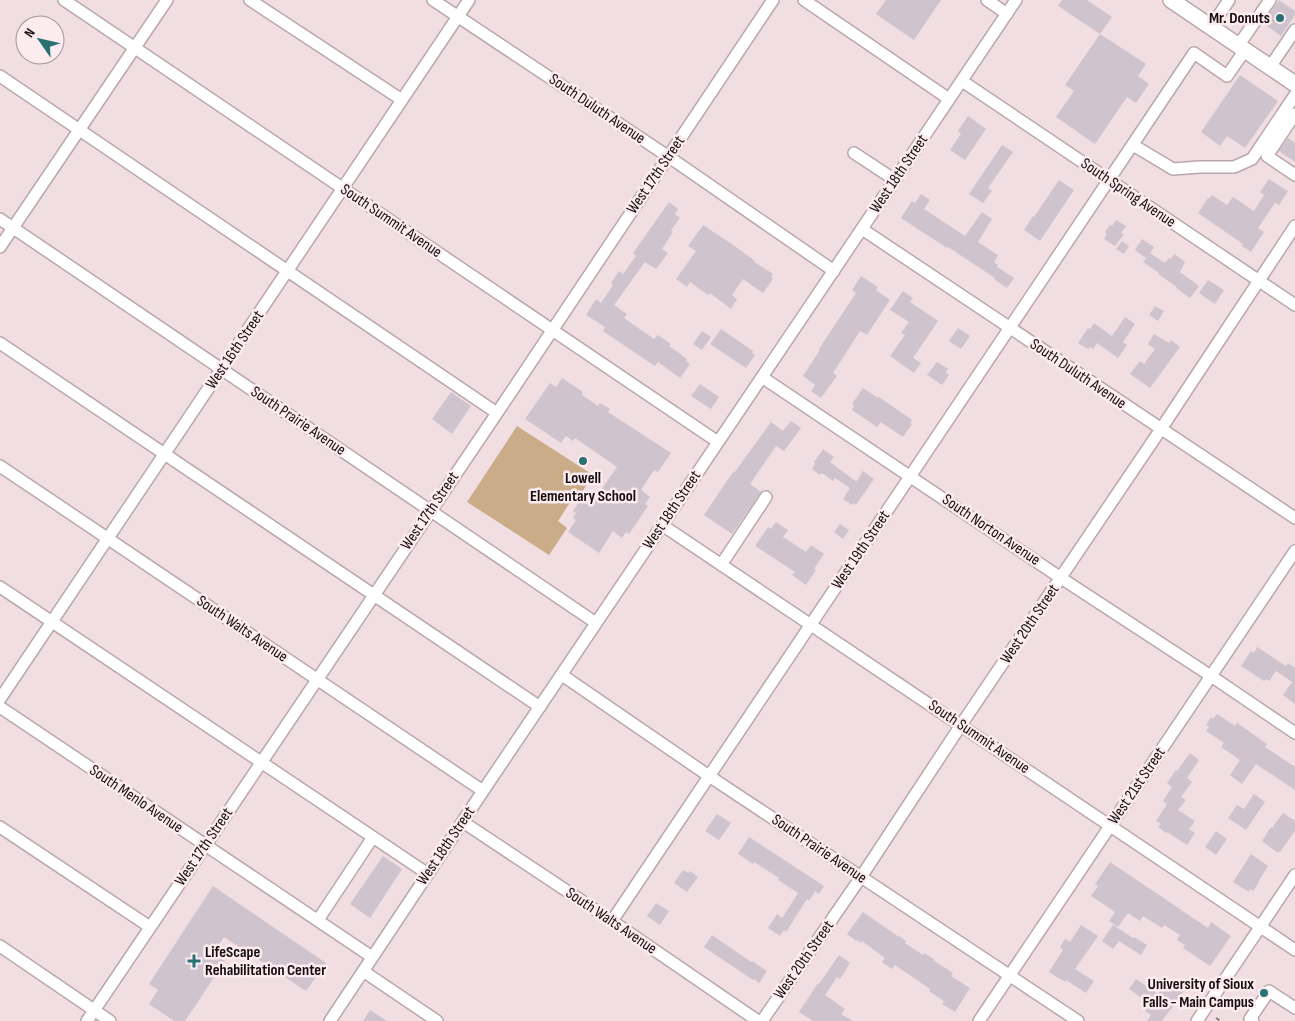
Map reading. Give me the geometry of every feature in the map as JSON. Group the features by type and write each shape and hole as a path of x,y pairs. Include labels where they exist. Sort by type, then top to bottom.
{"main road":[{"path":"1170,0 1270,67 1293,79"}],"street":[{"name":"South Summit Avenue","path":"64,0 718,442"},
{"path":"0,247 167,0"},
{"path":"250,0 402,100"},
{"name":"South Duluth Avenue","path":"433,0 669,157 834,271"},
{"name":"West 16th Street","path":"0,699 469,0"},
{"name":"West 17th Street","path":"87,1021 773,0"},
{"path":"804,0 949,99"},
{"path":"987,0 1007,14"},
{"name":"West 18th Street","path":"330,1021 1016,0"},
{"path":"1210,27 1229,0"},
{"path":"1241,48 1270,0"},
{"path":"1270,67 1295,30"},
{"name":"West 19th Street","path":"612,921 1194,54 1227,76 1241,48"},
{"path":"0,76 497,413"},
{"name":"South Spring Avenue","path":"962,81 1295,305"},
{"path":"1133,145 1173,169 1234,167 1252,159 1295,95"},
{"path":"1295,114 1267,156 1295,174"},
{"path":"854,153 895,180"},
{"name":"South Prairie Avenue","path":"0,219 596,623"},
{"name":"West 20th Street","path":"762,1021 861,877 1295,226"},
{"name":"South Duluth Avenue","path":"862,229 1295,518"},
{"path":"0,343 540,707"},
{"name":"South Norton Avenue","path":"762,377 1295,733"},
{"name":"South Walts Avenue","path":"0,466 483,791"},
{"path":"722,564 766,497"},
{"name":"South Summit Avenue","path":"662,525 1295,950"},
{"name":"West 21st Street","path":"979,1021 1295,551"},
{"path":"0,586 428,874"},
{"name":"South Prairie Avenue","path":"562,675 709,776 1078,1021"},
{"name":"South Menlo Avenue","path":"0,707 372,957"},
{"name":"South Walts Avenue","path":"463,822 758,1021"},
{"path":"0,827 150,928"},
{"path":"318,920 373,837"},
{"path":"1198,1021 1295,875"},
{"path":"0,946 110,1021"},
{"path":"363,971 437,1021"},
{"path":"1253,1021 1250,1019 1269,991 1295,1008"}],"path":[{"path":"1216,1018 1221,1021"}],"shaded area":[{"path":"517,426 593,475 582,492 578,490 558,521 567,528 549,555 467,502"}],"building":[{"path":"886,0 941,0 914,40 876,14"},
{"path":"1062,0 1087,0 1112,17 1100,34 1058,6"},
{"path":"1279,0 1295,11 1295,15 1281,36 1263,23"},
{"path":"1100,34 1146,64 1138,76 1149,84 1136,103 1127,97 1095,144 1056,117 1074,91 1065,85"},
{"path":"1240,75 1278,101 1245,148 1227,136 1220,146 1201,132"},
{"path":"968,116 986,129 965,160 950,150 961,134 958,131"},
{"path":"1288,138 1295,143 1295,162 1279,151"},
{"path":"1002,145 1013,152 988,188 992,191 983,203 969,194"},
{"path":"1269,179 1288,191 1279,205 1275,203 1258,228 1264,232 1251,252 1242,246 1243,244 1198,213 1212,195 1227,205 1233,197 1254,211 1264,195 1260,192"},
{"path":"1059,180 1074,190 1040,241 1024,230"},
{"path":"921,194 930,200 924,209 965,236 982,212 992,219 978,242 998,255 994,262 998,265 997,267 1014,278 1007,288 995,278 901,218 912,201 915,203"},
{"path":"669,202 678,209 675,214 680,218 671,230 673,232 662,249 668,253 656,269 645,262 614,305 627,314 624,318 654,339 658,335 687,359 686,361 690,364 680,378 658,362 655,366 634,352 603,331 605,327 586,315 596,299 601,303 613,285 611,283 619,271 623,274 636,256 633,253"},
{"path":"1116,220 1126,226 1121,233 1124,234 1115,246 1104,239 1107,234 1105,232"},
{"path":"703,225 773,274 771,277 773,279 763,293 743,279 732,295 737,299 731,309 710,293 708,295 690,282 687,287 676,279 696,251 688,246"},
{"path":"1142,239 1154,247 1150,253 1165,263 1174,254 1185,262 1180,272 1199,286 1190,298 1143,262 1146,258 1135,250"},
{"path":"1122,241 1129,246 1124,254 1116,249"},
{"path":"861,276 878,287 876,290 890,300 867,335 860,331 833,373 837,376 821,398 811,391 815,385 803,376 856,293 852,290"},
{"path":"1208,280 1224,290 1215,304 1199,293"},
{"path":"903,291 913,298 910,302 938,321 913,358 921,363 914,373 890,356 905,335 901,333 909,322 890,310"},
{"path":"1155,306 1164,311 1158,321 1149,315"},
{"path":"1125,317 1135,324 1123,342 1127,345 1118,358 1097,343 1093,349 1090,347 1088,349 1078,343 1088,328 1090,329 1094,323 1112,336"},
{"path":"958,328 970,336 961,349 949,341"},
{"path":"721,329 753,351 752,353 755,355 746,368 710,344"},
{"path":"702,331 711,337 702,350 693,344"},
{"path":"1154,334 1169,343 1171,340 1180,347 1150,388 1130,374 1140,361 1144,364 1155,349 1148,344"},
{"path":"937,362 948,369 946,372 949,375 942,385 927,375"},
{"path":"562,378 583,392 582,395 598,406 600,403 610,409 608,412 671,453 658,472 654,470 641,490 650,497 645,504 648,506 629,534 626,532 622,538 613,531 599,553 568,532 576,520 573,518 576,513 573,511 585,493 594,500 617,467 575,438 573,441 566,436 561,443 525,419 550,383 556,387"},
{"path":"700,384 719,397 711,409 691,396"},
{"path":"863,388 912,420 910,423 912,424 903,437 881,422 877,427 852,410 854,406 852,404"},
{"path":"451,392 471,406 452,434 432,419"},
{"path":"791,421 801,428 784,451 776,446 750,484 761,492 732,534 704,515 733,472 771,422 783,431"},
{"path":"823,449 834,457 830,462 854,480 857,481 863,471 874,479 856,505 854,503 852,505 843,499 850,488 835,478 833,481 812,469 815,464 814,462"},
{"path":"776,522 788,530 783,537 806,552 811,545 824,554 806,585 792,575 795,572 755,546 768,527 771,529"},
{"path":"840,524 849,530 843,539 834,532"},
{"path":"1257,647 1286,666 1288,663 1295,668 1295,704 1283,695 1292,682 1276,671 1269,681 1266,679 1264,681 1241,666 1251,651 1254,653"},
{"path":"1217,714 1235,726 1237,723 1267,744 1265,747 1295,767 1295,790 1256,764 1242,784 1230,775 1240,760 1221,747 1224,743 1206,731 1209,727 1206,725 1211,717 1213,719"},
{"path":"1190,753 1199,760 1187,778 1192,782 1181,797 1186,800 1178,810 1195,821 1189,829 1195,833 1187,845 1158,827 1161,824 1156,821 1167,804 1163,801 1172,787 1167,783"},
{"path":"1254,794 1265,802 1246,830 1228,818 1237,805 1244,809"},
{"path":"1283,813 1295,821 1295,831 1278,853 1262,841"},
{"path":"717,814 731,823 719,840 705,831"},
{"path":"1216,831 1227,839 1216,855 1205,847"},
{"path":"749,837 824,886 819,894 815,891 809,901 807,899 786,932 784,930 780,936 768,928 777,914 782,918 798,893 778,880 779,878 738,854"},
{"path":"1251,854 1268,866 1253,891 1250,889 1249,892 1233,882"},
{"path":"383,856 402,869 370,918 350,904"},
{"path":"1110,862 1208,928 1211,922 1231,936 1210,966 1183,948 1185,945 1177,940 1180,935 1164,925 1162,928 1143,916 1140,921 1128,913 1118,927 1109,921 1115,912 1091,896 1098,886 1095,884"},
{"path":"683,870 688,873 690,871 698,877 687,892 674,883"},
{"path":"213,886 326,963 306,991 224,937 213,954 225,961 185,1021 174,1021 149,1004 158,990 149,984"},
{"path":"656,903 669,911 660,925 647,916"},
{"path":"863,912 923,955 924,953 934,959 953,973 951,976 970,988 955,1012 942,1004 944,1001 929,991 930,989 895,965 892,969 882,962 885,958 862,941 861,943 856,941 847,934"},
{"path":"1081,925 1098,936 1075,969 1094,981 1086,993 1049,972 1063,950 1060,947 1065,939 1070,942"},
{"path":"1113,925 1147,945 1141,955 1119,941 1113,949 1102,941"},
{"path":"712,935 767,971 759,983 704,947"},
{"path":"839,955 850,963 840,979 837,977 825,995 845,1009 841,1014 853,1021 813,1021 799,1012"},
{"path":"1136,979 1158,994 1168,980 1184,991 1162,1021 1147,1021 1151,1015 1145,1011 1150,1004 1129,989"},
{"path":"370,1010 387,1021 363,1021"}],"place":[{"name":"Mr. Donuts","path":"1280,18"},
{"name":"Lowell Elementary School","path":"583,461"},
{"name":"LifeScape Rehabilitation Center","path":"194,961"},
{"name":"University of Sioux Falls - Main Campus","path":"1264,993"}]}
